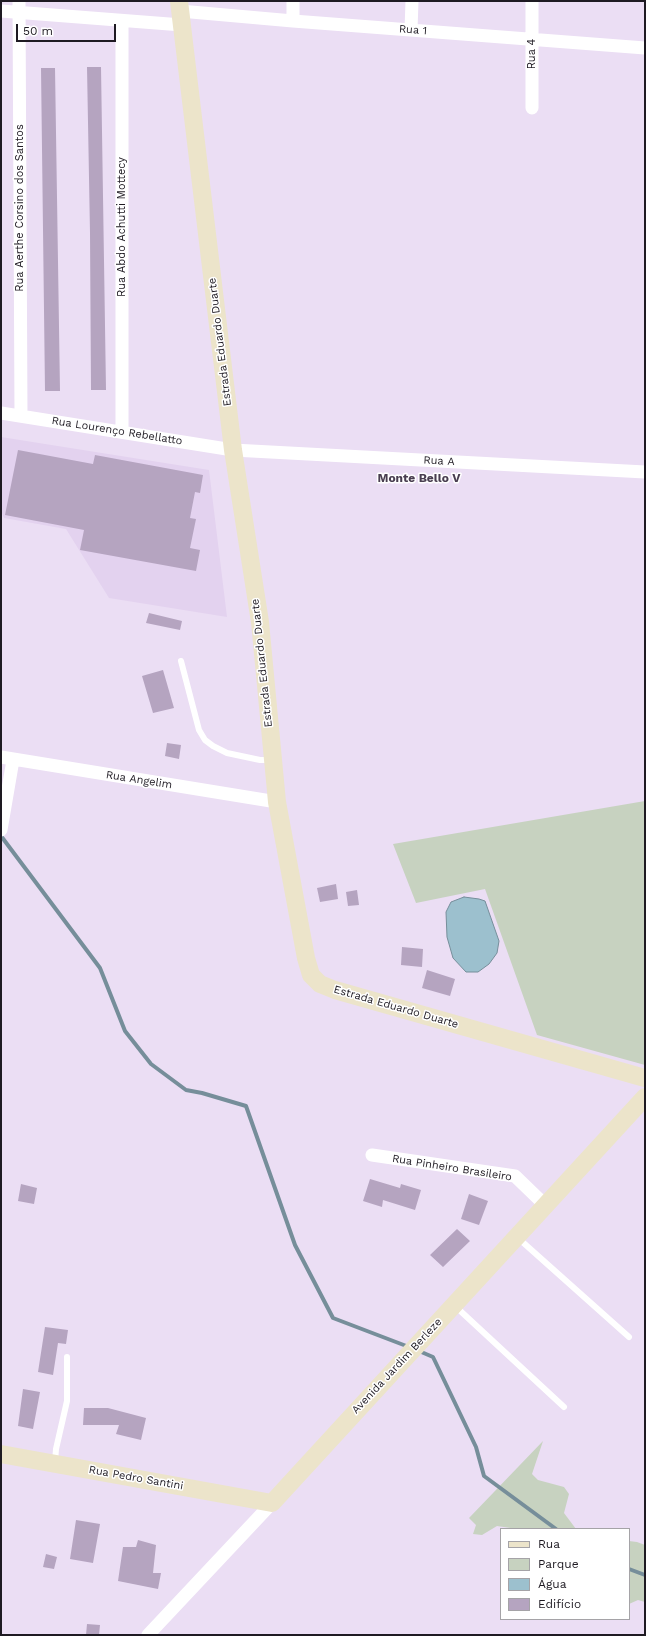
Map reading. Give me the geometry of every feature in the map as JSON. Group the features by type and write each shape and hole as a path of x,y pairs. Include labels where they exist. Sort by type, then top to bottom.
{"street":[{"path":"293,1 293,22"},
{"path":"411,30 412,1"},
{"name":"Rua 4","path":"532,1 532,108"},
{"name":"Rua 1","path":"1,11 19,7 122,21 180,12 293,22 645,48"},
{"name":"Rua Aerthe Corsino dos Santos","path":"19,7 21,416"},
{"name":"Estrada Eduardo Duarte","path":"180,12 233,450 260,622 277,802 306,958 311,975 320,984 334,990 645,1078"},
{"name":"Rua Abdo Achutti Mottecy","path":"122,21 122,432"},
{"name":"Rua Lourenço Rebellatto","path":"1,413 233,450"},
{"name":"Rua A","path":"233,450 645,472"},
{"path":"1,830 7,759"},
{"name":"Rua Angelim","path":"7,759 277,802"},
{"name":"Avenida Jardim Berleze","path":"148,1635 272,1503 645,1097"},
{"name":"Rua Pinheiro Brasileiro","path":"372,1155 515,1176 545,1206"},
{"name":"Rua Pedro Santini","path":"1,1454 272,1503"}],"lane":[{"path":"180,661 199,730 206,740 226,754 260,760 273,760"},
{"path":"516,1237 629,1337"},
{"path":"454,1304 564,1407"},
{"path":"55,1463 56,1449 67,1401 67,1356"}],"shaded area":[{"path":"1,437 209,470 227,617 109,598 66,529 4,518 1,511"}],"green space":[{"path":"645,801 645,1065 537,1035 485,889 416,903 393,844"},
{"path":"543,1441 532,1474 538,1480 564,1487 569,1494 564,1513 575,1528 510,1528 497,1526 482,1535 473,1534 476,1525 469,1518"},
{"path":"630,1541 645,1545 645,1602 638,1600 630,1604"}],"water":[{"path":"464,897 485,901 499,941 497,953 489,964 478,972 466,972 453,958 447,937 446,912 451,902"}],"building":[{"path":"87,67 101,67 106,390 91,390"},
{"path":"41,68 55,68 60,391 45,391"},
{"path":"18,450 93,464 95,455 203,475 200,493 195,492 190,518 196,519 190,548 200,550 196,571 80,550 84,530 5,515"},
{"path":"149,613 182,621 180,630 146,623"},
{"path":"163,670 174,708 153,713 142,676"},
{"path":"167,743 181,745 179,759 165,756"},
{"path":"336,884 338,899 320,902 317,888"},
{"path":"357,890 359,905 348,906 346,892"},
{"path":"402,947 423,949 422,967 401,965"},
{"path":"427,970 455,979 450,996 422,988"},
{"path":"370,1179 400,1188 401,1184 421,1190 415,1210 383,1200 382,1207 363,1201"},
{"path":"21,1184 37,1188 34,1204 18,1201"},
{"path":"469,1194 488,1201 479,1225 461,1219"},
{"path":"457,1229 470,1241 443,1267 430,1255"},
{"path":"45,1327 68,1330 66,1344 58,1343 53,1375 38,1372"},
{"path":"23,1389 40,1392 33,1429 18,1426"},
{"path":"84,1408 108,1408 146,1418 141,1440 116,1434 119,1425 83,1425"},
{"path":"76,1520 100,1524 93,1563 70,1559"},
{"path":"138,1540 156,1545 153,1573 161,1573 158,1589 118,1581 123,1547 136,1547"},
{"path":"46,1554 57,1557 54,1569 43,1567"},
{"path":"87,1624 100,1625 99,1635 86,1635"}],"waterway":[{"path":"1,836 100,968 125,1031 151,1064 186,1090 202,1093 246,1106 295,1245 333,1318 409,1347"},
{"path":"419,1351 433,1357 476,1447 484,1476 555,1528"},
{"path":"630,1569 645,1575"}],"district":[{"name":"Monte Bello V","path":"419,478"}]}
